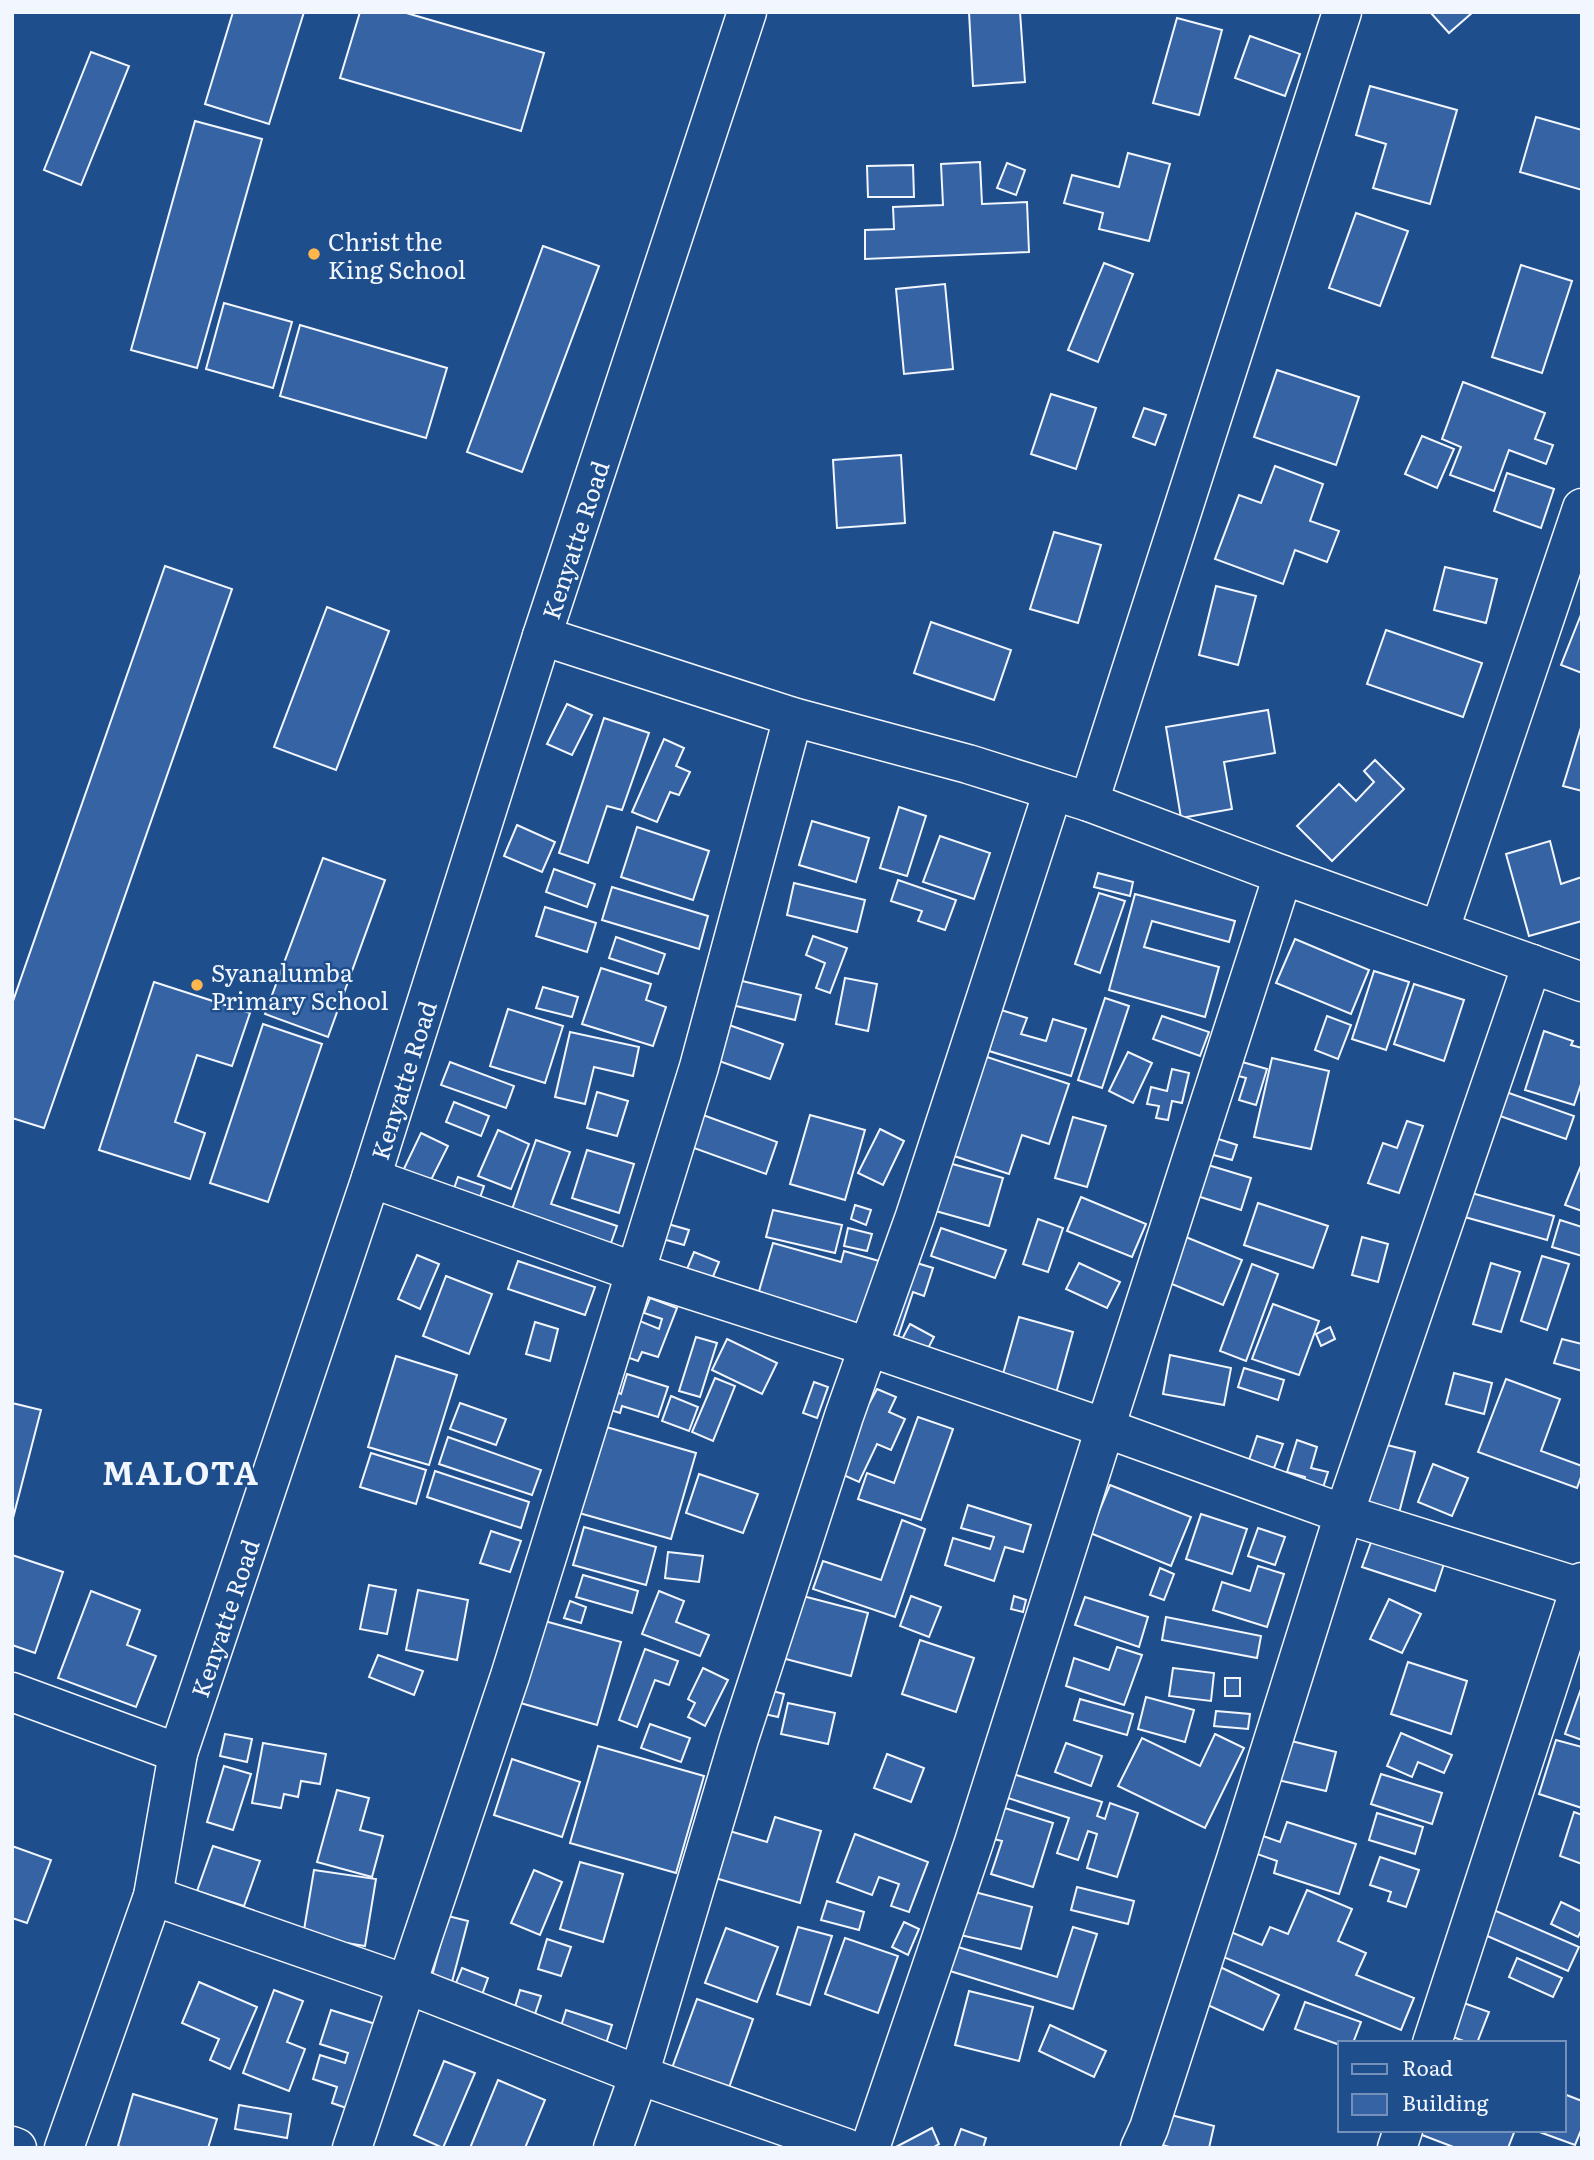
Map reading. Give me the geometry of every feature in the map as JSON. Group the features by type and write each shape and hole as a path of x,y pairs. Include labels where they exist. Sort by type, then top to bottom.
{"street":[{"name":"Kenyatte Road","path":"64,2148 153,1896 178,1753 370,1178 542,636 747,12"},
{"path":"1089,802 1342,12"},
{"path":"1440,929 1582,508"},
{"path":"542,636 793,717 968,764 1089,802 1582,982"},
{"path":"352,2148 510,1676 699,1067 793,717"},
{"path":"613,2148 639,2075 739,1739 844,1416 915,1216 1053,791"},
{"path":"870,2148 974,1842 1283,875"},
{"path":"1140,2148 1149,2128 1232,1872 1343,1514 1532,964"},
{"path":"370,1178 635,1272 869,1347 1105,1428 1343,1514 1581,1586 1433,2041"},
{"path":"12,1692 178,1753"},
{"path":"153,1896 406,1984 639,2075 846,2148"}],"building":[{"path":"233,12 304,12 269,124 205,104"},
{"path":"360,12 403,12 544,53 521,131 340,78"},
{"path":"969,12 1020,12 1025,82 973,86"},
{"path":"1430,12 1473,12 1449,33"},
{"path":"1177,18 1222,30 1199,115 1153,103"},
{"path":"1250,36 1300,54 1285,96 1235,78"},
{"path":"91,52 129,66 81,185 44,170"},
{"path":"1370,86 1457,110 1430,204 1373,188 1386,144 1356,135"},
{"path":"1536,117 1582,130 1582,190 1520,172"},
{"path":"195,121 262,139 197,368 131,350"},
{"path":"1128,153 1170,164 1149,241 1099,229 1103,213 1064,203 1072,175 1119,187"},
{"path":"980,162 982,204 1027,202 1029,252 865,259 865,230 894,229 893,207 943,205 941,164"},
{"path":"1007,163 1025,170 1016,195 997,188"},
{"path":"913,165 914,197 868,197 867,166"},
{"path":"1356,213 1408,231 1380,306 1329,288"},
{"path":"543,246 599,266 522,472 467,452"},
{"path":"1104,263 1133,274 1098,362 1068,350"},
{"path":"1521,265 1572,281 1542,373 1492,357"},
{"path":"945,284 953,369 904,374 896,289"},
{"path":"224,303 292,322 273,388 206,369"},
{"path":"300,325 447,368 426,438 280,396"},
{"path":"1277,370 1359,397 1336,465 1254,437"},
{"path":"1463,382 1545,413 1535,439 1553,445 1546,464 1509,450 1494,491 1450,475 1461,447 1442,439"},
{"path":"1051,394 1096,408 1076,469 1031,454"},
{"path":"1144,408 1166,415 1155,445 1133,437"},
{"path":"1422,436 1454,449 1437,488 1405,474"},
{"path":"901,455 905,523 837,528 833,460"},
{"path":"1275,466 1323,484 1310,521 1339,531 1327,562 1295,550 1283,584 1215,559 1239,495 1261,503"},
{"path":"1507,473 1554,489 1541,528 1494,511"},
{"path":"1054,532 1101,545 1078,623 1030,609"},
{"path":"165,566 232,589 44,1128 12,1118 12,1004"},
{"path":"1445,567 1497,579 1486,623 1434,610"},
{"path":"1216,586 1256,596 1238,665 1199,655"},
{"path":"327,607 389,631 336,770 274,747"},
{"path":"1582,612 1582,673 1561,665"},
{"path":"931,622 1011,650 994,700 914,673"},
{"path":"1386,630 1482,663 1463,717 1367,684"},
{"path":"567,704 592,715 572,755 547,744"},
{"path":"1268,710 1275,753 1224,762 1232,809 1181,818 1166,727"},
{"path":"604,718 649,733 622,810 607,806 588,863 559,853"},
{"path":"1582,724 1582,791 1563,786"},
{"path":"664,739 684,748 676,766 690,772 679,795 670,792 657,822 632,812"},
{"path":"1375,760 1404,789 1332,861 1297,826 1339,784 1356,801 1374,782 1364,771"},
{"path":"899,807 926,816 907,876 880,868"},
{"path":"812,821 869,838 856,882 799,865"},
{"path":"517,825 555,842 542,872 504,856"},
{"path":"637,827 709,851 693,900 621,877"},
{"path":"940,836 990,853 974,899 923,882"},
{"path":"1550,841 1561,884 1582,877 1582,921 1529,936 1506,854"},
{"path":"323,858 385,880 328,1037 265,1014"},
{"path":"554,869 595,884 587,907 546,892"},
{"path":"1098,873 1133,882 1130,896 1094,887"},
{"path":"898,880 956,900 945,930 918,921 922,911 891,901"},
{"path":"794,883 865,900 857,932 787,915"},
{"path":"612,887 708,916 699,949 602,920"},
{"path":"1099,893 1125,901 1100,973 1075,964"},
{"path":"1135,894 1235,921 1229,942 1152,921 1144,947 1219,967 1205,1017 1109,990"},
{"path":"545,907 596,923 587,952 536,936"},
{"path":"813,936 847,948 830,993 816,988 825,963 806,955"},
{"path":"616,937 665,954 658,974 609,958"},
{"path":"1295,939 1369,970 1351,1014 1276,983"},
{"path":"601,968 651,984 646,1000 666,1007 653,1046 582,1024"},
{"path":"1374,971 1409,982 1386,1050 1352,1039"},
{"path":"845,978 877,984 868,1031 836,1024"},
{"path":"738,980 801,995 795,1020 732,1005"},
{"path":"154,982 250,1013 232,1066 197,1055 175,1122 205,1133 190,1179 99,1150"},
{"path":"1414,984 1464,1000 1444,1061 1394,1044"},
{"path":"543,987 578,997 572,1017 536,1008"},
{"path":"1105,998 1129,1006 1102,1088 1078,1080"},
{"path":"508,1009 563,1026 545,1083 490,1066"},
{"path":"1001,1010 1027,1018 1021,1034 1046,1041 1053,1019 1086,1029 1071,1076 989,1051"},
{"path":"1162,1016 1209,1032 1200,1056 1153,1039"},
{"path":"1327,1016 1351,1025 1338,1059 1315,1050"},
{"path":"263,1024 322,1044 268,1202 210,1183"},
{"path":"729,1025 783,1044 770,1079 716,1060"},
{"path":"1544,1031 1573,1041 1571,1045 1582,1048 1582,1081 1574,1105 1525,1090"},
{"path":"570,1032 639,1047 633,1076 594,1067 585,1104 555,1097"},
{"path":"1128,1052 1152,1063 1133,1103 1109,1091"},
{"path":"981,1055 1069,1084 1049,1144 1022,1135 1009,1174 948,1154"},
{"path":"1272,1058 1329,1071 1311,1149 1254,1137"},
{"path":"1235,1060 1267,1069 1256,1105 1239,1100 1246,1078 1231,1074"},
{"path":"450,1062 514,1086 506,1108 441,1085"},
{"path":"1172,1069 1189,1073 1182,1103 1172,1101 1168,1120 1156,1118 1159,1106 1147,1104 1151,1087 1167,1091"},
{"path":"597,1092 628,1101 617,1136 587,1128"},
{"path":"1506,1092 1574,1116 1566,1139 1497,1115"},
{"path":"454,1102 489,1116 481,1136 446,1122"},
{"path":"692,1111 777,1142 766,1174 680,1143"},
{"path":"810,1115 865,1130 845,1200 790,1184"},
{"path":"1073,1117 1106,1126 1087,1187 1055,1178"},
{"path":"1407,1121 1423,1126 1399,1193 1368,1183 1383,1143 1397,1148"},
{"path":"880,1129 904,1141 883,1185 858,1173"},
{"path":"498,1130 529,1144 511,1189 478,1176"},
{"path":"421,1133 448,1146 427,1188 401,1175"},
{"path":"1215,1138 1237,1145 1232,1160 1210,1154"},
{"path":"536,1140 570,1152 551,1204 617,1226 607,1254 508,1221"},
{"path":"587,1150 634,1164 619,1213 572,1198"},
{"path":"938,1160 1003,1178 989,1226 925,1208"},
{"path":"1198,1162 1251,1178 1241,1210 1188,1193"},
{"path":"1582,1163 1582,1211 1565,1205"},
{"path":"458,1177 484,1186 476,1209 450,1200"},
{"path":"1461,1190 1554,1216 1547,1240 1454,1214"},
{"path":"1081,1197 1146,1224 1132,1257 1067,1231"},
{"path":"1258,1203 1328,1226 1313,1268 1244,1245"},
{"path":"855,1205 871,1210 866,1225 851,1219"},
{"path":"773,1210 842,1225 835,1253 766,1237"},
{"path":"1038,1219 1063,1228 1048,1272 1023,1264"},
{"path":"1560,1220 1582,1227 1582,1256 1552,1247"},
{"path":"661,1222 689,1230 684,1245 656,1237"},
{"path":"848,1228 872,1234 867,1251 844,1246"},
{"path":"941,1228 1006,1250 995,1278 931,1256"},
{"path":"1181,1235 1242,1260 1223,1305 1162,1280"},
{"path":"1362,1237 1388,1244 1378,1282 1352,1275"},
{"path":"773,1243 841,1262 844,1251 886,1263 864,1341 757,1298"},
{"path":"694,1252 719,1262 710,1284 685,1274"},
{"path":"417,1255 439,1264 420,1309 398,1299"},
{"path":"1542,1256 1569,1264 1547,1330 1521,1321"},
{"path":"907,1260 933,1268 924,1296 913,1292 898,1337 882,1331"},
{"path":"518,1261 595,1287 585,1315 508,1289"},
{"path":"1079,1263 1120,1282 1107,1308 1066,1289"},
{"path":"1491,1263 1520,1272 1501,1332 1473,1324"},
{"path":"1252,1264 1278,1274 1246,1361 1220,1351"},
{"path":"446,1276 492,1294 469,1354 423,1336"},
{"path":"650,1298 677,1308 658,1357 642,1352 638,1361 618,1354 638,1329 640,1321 659,1329 662,1319 644,1313"},
{"path":"1273,1304 1319,1321 1299,1375 1252,1359"},
{"path":"1019,1317 1073,1332 1055,1397 1001,1381"},
{"path":"535,1322 558,1329 550,1361 526,1354"},
{"path":"910,1324 934,1337 924,1356 900,1343"},
{"path":"1330,1327 1335,1339 1321,1346 1316,1334"},
{"path":"696,1337 717,1343 700,1397 679,1391"},
{"path":"727,1339 777,1363 762,1394 712,1370"},
{"path":"1562,1339 1582,1344 1582,1371 1554,1363"},
{"path":"1170,1355 1231,1368 1224,1405 1163,1394"},
{"path":"396,1356 457,1375 429,1465 368,1447"},
{"path":"1244,1368 1284,1380 1278,1400 1238,1387"},
{"path":"1454,1373 1492,1383 1484,1414 1446,1404"},
{"path":"627,1374 668,1387 658,1417 622,1406 620,1413 598,1406 604,1387 621,1394"},
{"path":"715,1378 735,1386 713,1441 692,1432"},
{"path":"1506,1379 1560,1399 1541,1451 1582,1466 1577,1488 1478,1452"},
{"path":"814,1382 828,1387 817,1418 803,1413"},
{"path":"877,1389 896,1397 889,1412 905,1419 891,1450 877,1444 859,1482 830,1469 862,1399 870,1402"},
{"path":"671,1396 698,1407 689,1431 662,1421"},
{"path":"12,1403 41,1410 13,1518 12,1518"},
{"path":"460,1403 506,1419 496,1445 450,1429"},
{"path":"918,1417 953,1429 921,1520 858,1499 867,1473 894,1483"},
{"path":"596,1424 696,1453 671,1539 572,1511"},
{"path":"1257,1436 1283,1444 1274,1468 1249,1460"},
{"path":"448,1437 541,1470 532,1495 439,1464"},
{"path":"1297,1440 1317,1447 1311,1468 1328,1472 1320,1497 1301,1491 1305,1477 1287,1472"},
{"path":"1379,1443 1415,1452 1399,1513 1363,1504"},
{"path":"371,1453 426,1470 416,1504 360,1487"},
{"path":"1433,1464 1468,1478 1452,1516 1418,1502"},
{"path":"435,1471 529,1502 521,1528 427,1497"},
{"path":"699,1474 758,1494 743,1533 686,1513"},
{"path":"1110,1485 1191,1517 1171,1566 1090,1533"},
{"path":"968,1505 1031,1525 1023,1552 1005,1547 994,1581 945,1565 953,1538 990,1549 994,1537 961,1528"},
{"path":"1201,1514 1247,1529 1232,1574 1186,1559"},
{"path":"902,1520 925,1529 895,1617 813,1589 823,1561 881,1580"},
{"path":"584,1527 656,1547 646,1585 573,1565"},
{"path":"1258,1528 1285,1537 1275,1565 1248,1556"},
{"path":"491,1531 521,1541 510,1572 480,1563"},
{"path":"1374,1534 1446,1558 1435,1591 1362,1567"},
{"path":"668,1552 703,1556 699,1582 665,1578"},
{"path":"12,1555 63,1572 35,1653 12,1645"},
{"path":"1258,1566 1284,1574 1267,1627 1213,1610 1222,1582 1250,1591"},
{"path":"1160,1568 1174,1574 1164,1600 1150,1595"},
{"path":"583,1575 638,1591 632,1613 576,1597"},
{"path":"369,1585 396,1590 387,1634 360,1629"},
{"path":"418,1590 468,1600 457,1660 406,1650"},
{"path":"91,1591 140,1610 127,1645 156,1656 136,1707 58,1678"},
{"path":"659,1591 684,1601 676,1622 709,1635 700,1656 642,1634"},
{"path":"799,1595 868,1613 851,1676 782,1658"},
{"path":"911,1596 941,1607 929,1637 900,1626"},
{"path":"1014,1596 1026,1600 1023,1612 1011,1609"},
{"path":"1085,1597 1148,1617 1139,1647 1075,1625"},
{"path":"1389,1599 1421,1614 1402,1653 1370,1639"},
{"path":"570,1601 586,1607 581,1623 564,1618"},
{"path":"1166,1617 1261,1636 1257,1658 1162,1640"},
{"path":"541,1620 621,1642 597,1725 517,1702"},
{"path":"920,1640 974,1658 956,1712 902,1694"},
{"path":"1117,1647 1142,1655 1124,1705 1066,1686 1074,1658 1109,1670"},
{"path":"645,1649 678,1661 669,1685 655,1680 637,1727 619,1720"},
{"path":"378,1655 423,1671 414,1695 369,1677"},
{"path":"1408,1662 1467,1681 1451,1734 1391,1714"},
{"path":"703,1668 728,1680 705,1726 688,1717 695,1703 688,1699"},
{"path":"1173,1668 1214,1673 1211,1701 1169,1696"},
{"path":"1225,1678 1240,1678 1240,1696 1225,1696"},
{"path":"1582,1686 1582,1740 1565,1734"},
{"path":"765,1689 784,1694 778,1717 760,1713"},
{"path":"1146,1697 1194,1710 1185,1742 1138,1729"},
{"path":"1080,1699 1133,1714 1127,1735 1074,1720"},
{"path":"788,1703 835,1713 828,1744 781,1734"},
{"path":"1216,1711 1250,1714 1248,1729 1214,1726"},
{"path":"650,1724 690,1738 681,1762 641,1748"},
{"path":"1401,1733 1452,1755 1444,1773 1418,1762 1412,1777 1387,1766"},
{"path":"225,1734 252,1739 247,1762 220,1756"},
{"path":"1215,1734 1244,1748 1205,1828 1118,1786 1142,1738 1200,1766"},
{"path":"1283,1739 1336,1752 1326,1791 1269,1778"},
{"path":"1556,1740 1582,1747 1582,1808 1539,1794"},
{"path":"263,1743 326,1754 320,1784 301,1781 298,1797 284,1794 281,1808 252,1803"},
{"path":"1066,1743 1102,1756 1091,1786 1055,1772"},
{"path":"598,1746 704,1776 676,1873 570,1843"},
{"path":"887,1754 924,1768 911,1802 874,1788"},
{"path":"512,1759 580,1782 562,1837 494,1815"},
{"path":"224,1766 251,1774 233,1830 207,1822"},
{"path":"1007,1772 1102,1802 1097,1816 1105,1819 1110,1803 1138,1813 1117,1877 1087,1868 1097,1834 1088,1831 1078,1860 1057,1853 1069,1818 999,1795"},
{"path":"1381,1774 1442,1793 1432,1824 1371,1804"},
{"path":"337,1790 369,1798 360,1830 383,1836 372,1877 317,1862"},
{"path":"995,1805 1053,1823 1033,1887 991,1874 1002,1841 985,1837"},
{"path":"1574,1812 1582,1815 1582,1864 1560,1856"},
{"path":"1377,1813 1423,1827 1415,1854 1369,1840"},
{"path":"775,1817 821,1831 800,1903 712,1877 726,1830 767,1842"},
{"path":"1287,1822 1356,1844 1339,1894 1274,1873 1277,1861 1257,1854 1263,1836 1280,1842"},
{"path":"855,1834 928,1862 909,1912 891,1906 899,1884 879,1877 872,1895 837,1882"},
{"path":"12,1846 51,1860 27,1923 12,1918"},
{"path":"213,1846 260,1861 244,1906 197,1891"},
{"path":"1380,1857 1419,1870 1406,1907 1388,1901 1391,1892 1370,1885"},
{"path":"580,1862 623,1874 603,1942 560,1929"},
{"path":"314,1870 376,1879 365,1946 303,1936"},
{"path":"534,1870 562,1882 540,1935 511,1923"},
{"path":"1077,1887 1134,1901 1128,1924 1071,1910"},
{"path":"967,1890 1032,1907 1021,1949 956,1934"},
{"path":"1307,1890 1352,1909 1338,1941 1366,1953 1356,1975 1414,1998 1401,2030 1221,1956 1231,1932 1262,1945 1270,1927 1288,1934"},
{"path":"827,1901 864,1912 859,1930 821,1920"},
{"path":"1561,1902 1582,1912 1582,1929 1578,1937 1551,1924"},
{"path":"1489,1908 1579,1947 1568,1971 1478,1932"},
{"path":"448,1916 468,1921 452,1982 432,1976"},
{"path":"904,1922 919,1929 908,1955 892,1947"},
{"path":"798,1927 832,1936 810,2005 777,1994"},
{"path":"1073,1927 1097,1934 1073,2009 937,1967 945,1943 1057,1977"},
{"path":"726,1928 778,1947 757,2002 705,1983"},
{"path":"845,1938 898,1956 878,2013 825,1994"},
{"path":"547,1939 571,1947 561,1976 538,1969"},
{"path":"1517,1958 1562,1978 1553,1997 1509,1977"},
{"path":"1218,1966 1279,1995 1263,2030 1201,2002"},
{"path":"462,1968 488,1978 479,2003 452,1993"},
{"path":"199,1982 257,2007 230,2069 210,2060 219,2039 182,2023"},
{"path":"274,1990 303,2001 287,2042 305,2049 289,2091 243,2073"},
{"path":"520,1990 541,1996 532,2023 512,2017"},
{"path":"969,1991 1033,2007 1019,2061 955,2045"},
{"path":"1450,1998 1489,2012 1478,2041 1464,2041 1437,2031"},
{"path":"697,1999 753,2019 724,2102 667,2082"},
{"path":"1305,2002 1361,2022 1354,2041 1338,2041 1338,2044 1295,2029"},
{"path":"331,2010 385,2027 358,2112 332,2103 337,2087 313,2079 320,2055 345,2063 348,2053 320,2044"},
{"path":"566,2010 612,2025 603,2053 557,2039"},
{"path":"1050,2025 1106,2051 1094,2077 1039,2051"},
{"path":"444,2061 475,2073 443,2148 414,2135"},
{"path":"498,2080 545,2100 525,2148 470,2148"},
{"path":"133,2094 217,2119 208,2148 118,2146"},
{"path":"1566,2095 1582,2101 1582,2128 1575,2145 1539,2132 1566,2132"},
{"path":"239,2105 291,2114 287,2138 235,2129"},
{"path":"1167,2114 1214,2126 1209,2148 1173,2148 1159,2144"},
{"path":"932,2128 939,2144 932,2148 894,2148"},
{"path":"961,2129 986,2138 983,2148 954,2148"},
{"path":"1414,2132 1514,2132 1508,2148 1456,2148"}],"place":[{"name":"Christ the King School","path":"314,254"},
{"name":"Syanalumba Primary School","path":"197,985"}],"district":[{"name":"MALOTA","path":"181,1471"}]}
